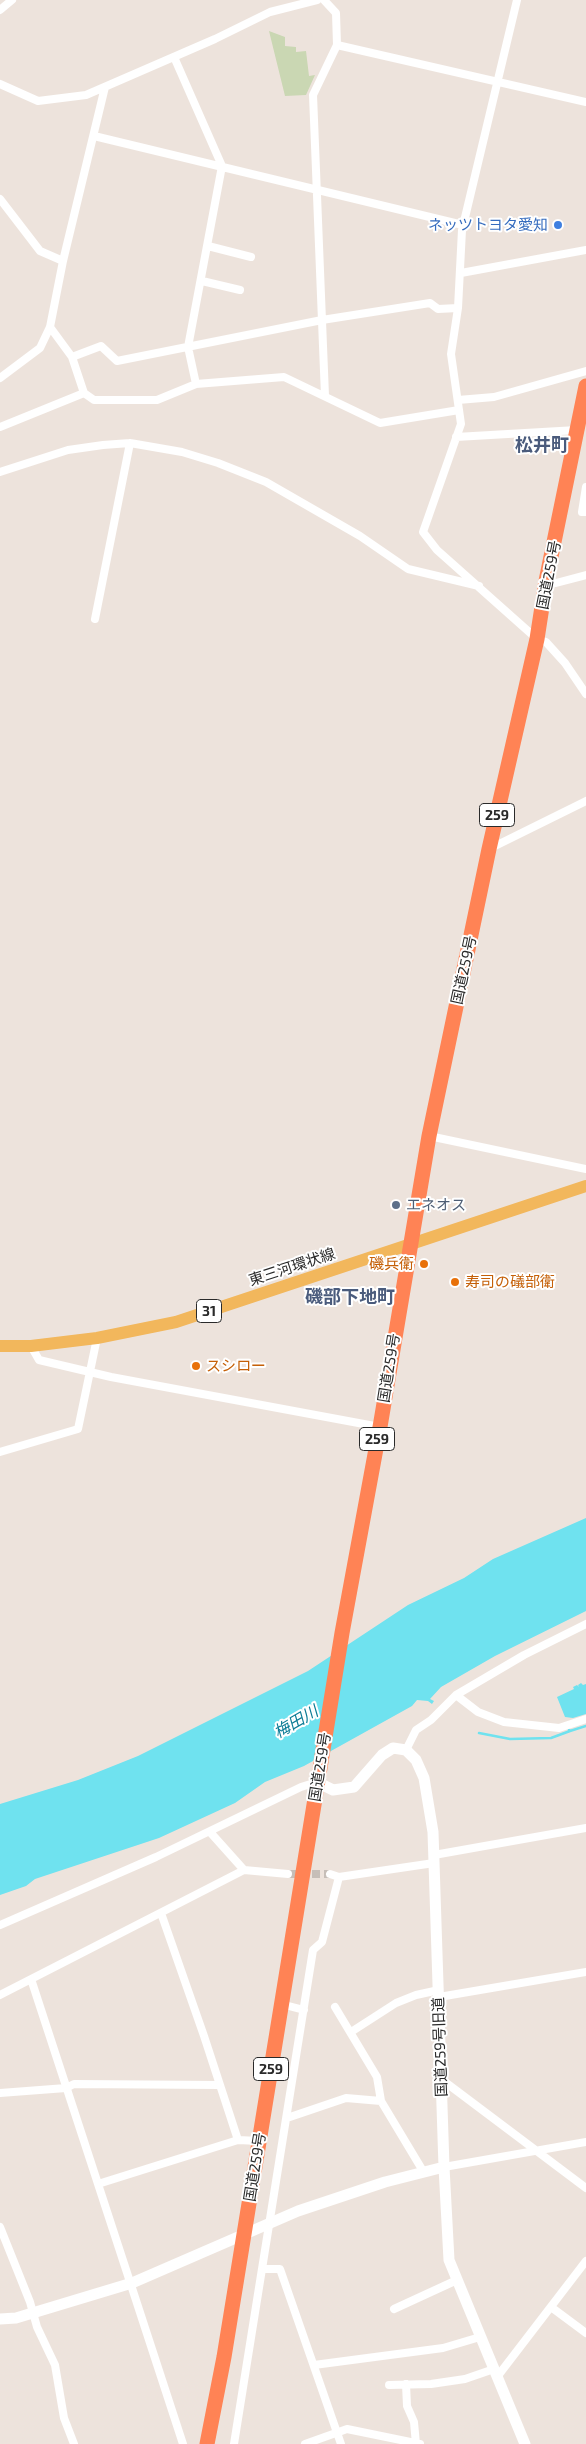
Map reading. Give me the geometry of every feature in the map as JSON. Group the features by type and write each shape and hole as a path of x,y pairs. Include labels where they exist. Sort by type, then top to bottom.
{"highway":[{"name":"国道259号","path":"207,2444 244,2236 342,1633 380,1427 429,1136 489,849 537,639 546,581 586,386"},
{"name":"国道259号","path":"218,2444 224,2356"}],"main road":[{"name":"東三河環状線","path":"0,1346 31,1346 97,1338 176,1322 586,1186"}],"street":[{"path":"0,10 12,0"},
{"path":"0,84 38,101 86,95 174,57 270,12 317,0"},
{"path":"324,0 336,13 337,45 313,95 325,396"},
{"path":"517,0 463,224 458,308 451,354 461,424 423,532 437,550 481,587 537,639 546,642 565,663 586,694"},
{"path":"337,45 586,102"},
{"path":"174,57 222,166 202,281 188,347 196,384"},
{"path":"0,378 40,348 50,327 105,87"},
{"path":"94,136 463,224"},
{"path":"0,199 40,252 64,261"},
{"path":"208,246 251,257"},
{"path":"461,273 586,250"},
{"path":"202,281 240,290"},
{"path":"72,357 101,346 117,361 322,320 430,303 438,309 458,308"},
{"path":"50,327 72,357 84,393 94,400 157,400 196,384 284,377 380,422 459,410"},
{"path":"458,400 494,397 586,371"},
{"path":"0,428 84,393"},
{"path":"456,437 577,430"},
{"path":"0,472 68,450 103,444 130,443 182,452 218,462 266,482 360,536 408,569 481,587"},
{"path":"95,619 130,443"},
{"path":"586,488 582,512 586,512"},
{"path":"546,581 556,583 586,575"},
{"path":"489,849 586,801"},
{"path":"429,1136 586,1169"},
{"path":"0,1452 78,1429 97,1338"},
{"path":"31,1346 39,1360 91,1372 380,1427"},
{"path":"0,1925 210,1832 302,1787 317,1782 333,1790 354,1788 382,1755 393,1748 406,1750 416,1730 431,1720 456,1695 524,1655 586,1624"},
{"path":"456,1695 478,1712 504,1722 559,1728 586,1719"},
{"name":"国道259号旧道","path":"406,1750 416,1760 424,1778 432,1832 449,2260 525,2444"},
{"path":"330,1874 339,1877 586,1828"},
{"path":"210,1832 244,1870"},
{"path":"0,1995 244,1870 288,1874"},
{"path":"234,2444 313,1950 322,1942 339,1877"},
{"path":"161,1913 238,2140"},
{"path":"350,2032 396,2003 439,1994 586,1972"},
{"path":"31,1979 132,2283 183,2444"},
{"path":"281,2004 304,2010"},
{"path":"335,2007 378,2076 381,2101 422,2171"},
{"path":"442,2079 586,2188"},
{"path":"0,2093 66,2088 74,2084 219,2085"},
{"path":"287,2118 346,2098 381,2101"},
{"path":"98,2184 238,2140 259,2141"},
{"path":"0,2319 16,2318 132,2283 298,2211 422,2171 586,2142"},
{"path":"0,2227 37,2326 54,2365 64,2418 74,2444"},
{"path":"389,2385 431,2384 496,2373 551,2307 586,2261"},
{"path":"262,2269 280,2269 341,2444"},
{"path":"394,2309 456,2280"},
{"path":"551,2307 586,2333"},
{"path":"314,2365 443,2348 480,2337"},
{"path":"305,2444 347,2429 418,2444 414,2422 407,2406 406,2384"}],"green space":[{"path":"269,31 285,37 285,46 296,47 296,52 306,51 309,76 315,75 306,95 285,96"}],"water":[{"name":"梅田川","path":"586,1518 586,1611 495,1656 441,1687 430,1699 434,1701 432,1704 428,1701 417,1700 412,1706 304,1766 265,1782 235,1803 159,1838 35,1879 26,1886 0,1895 0,1804 78,1780 138,1756 308,1671 408,1605 464,1578 493,1559"},
{"path":"581,1683 583,1685 586,1684 586,1714 573,1718 565,1717 557,1697 574,1689 573,1687 577,1685 579,1687 578,1685"}],"waterway":[{"path":"569,1730 586,1726"},
{"path":"479,1733 510,1739 551,1738 570,1731"}],"tunnel":[{"path":"288,1874 330,1874"}],"place":[{"name":"ネッツトヨタ愛知","path":"558,225"},
{"name":"エネオス","path":"396,1205"},
{"name":"磯兵衛","path":"424,1264"},
{"name":"寿司の礒部衛","path":"455,1282"},
{"name":"スシロー","path":"196,1366"}],"district":[{"name":"松井町","path":"542,445"},
{"name":"磯部下地町","path":"350,1297"}]}
